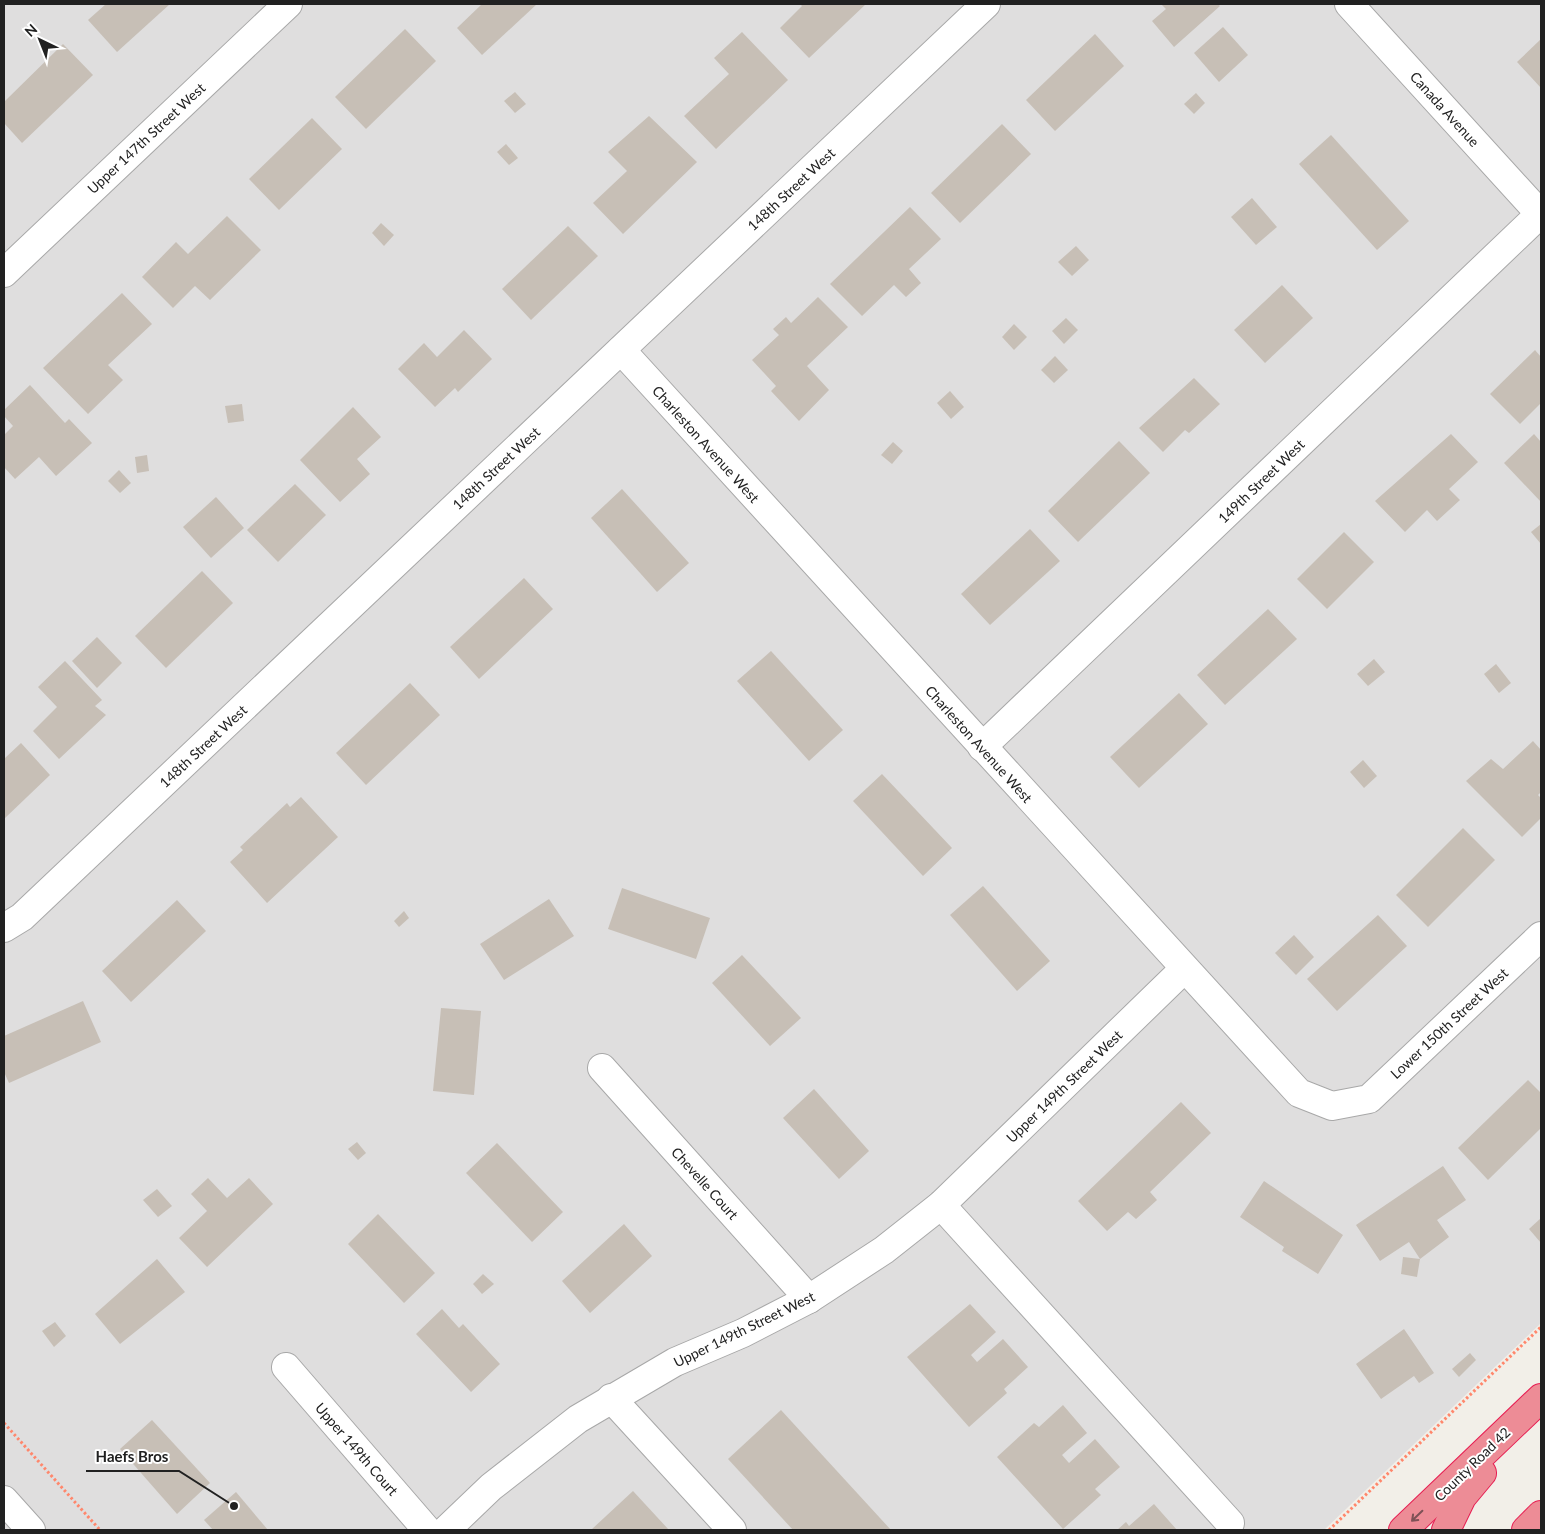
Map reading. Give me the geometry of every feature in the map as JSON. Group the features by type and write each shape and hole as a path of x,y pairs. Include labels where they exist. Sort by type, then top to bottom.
{"highway":[{"name":"County Road 42","path":"1403,1530 1541,1398"},
{"path":"1446,1530 1462,1497 1494,1460 1541,1414"},
{"path":"1526,1530 1541,1515"}],"street":[{"name":"Upper 147th Street West","path":"4,273 288,4"},
{"name":"148th Street West","path":"4,928 22,917 986,4"},
{"name":"Canada Avenue","path":"1349,4 1541,215"},
{"name":"149th Street West","path":"982,747 1541,215"},
{"name":"Charleston Avenue West","path":"621,350 1299,1093 1332,1106 1354,1102"},
{"name":"Lower 150th Street West","path":"1354,1102 1369,1099 1541,936"},
{"name":"Upper 149th Street West","path":"446,1530 491,1487 532,1453 578,1419 611,1398 676,1362 743,1333 809,1299 884,1250 941,1205 1184,969"},
{"name":"Chevelle Court","path":"602,1068 809,1299"},
{"path":"941,1205 1230,1523"},
{"name":"Upper 149th Court","path":"286,1367 427,1530"},
{"path":"611,1398 732,1530"},
{"path":"4,1500 31,1530"}],"path":[{"path":"1328,1530 1541,1327"},
{"path":"4,1423 100,1530"}],"shaded area":[{"path":"4,4 1541,4 1541,1323 1324,1530 4,1530"}],"building":[{"path":"106,4 170,4 117,52 88,20"},
{"path":"482,4 537,4 482,55 457,28"},
{"path":"800,4 866,4 809,58 780,28 802,6"},
{"path":"1161,4 1218,4 1220,6 1174,47 1152,21 1166,9"},
{"path":"1223,27 1248,55 1219,82 1194,53"},
{"path":"405,29 436,61 366,129 335,97"},
{"path":"742,32 788,80 716,149 684,116 729,74 714,58"},
{"path":"1095,34 1124,66 1055,131 1026,100"},
{"path":"1541,39 1541,88 1517,62"},
{"path":"63,44 93,75 22,143 4,123 4,102"},
{"path":"515,92 526,104 515,113 504,101"},
{"path":"1196,93 1205,103 1194,114 1184,104"},
{"path":"649,116 697,162 623,234 593,203 627,171 608,152"},
{"path":"312,118 342,149 279,210 249,179"},
{"path":"1002,124 1031,154 960,223 931,193"},
{"path":"1331,135 1409,221 1377,250 1299,164"},
{"path":"506,144 518,158 509,165 497,152"},
{"path":"1252,198 1277,227 1256,245 1231,217"},
{"path":"910,207 941,239 909,269 921,283 906,297 894,285 862,316 830,284"},
{"path":"227,216 261,250 210,300 195,286 173,308 142,277 176,242 188,254"},
{"path":"381,223 394,235 384,246 372,233"},
{"path":"568,226 598,256 531,320 502,289"},
{"path":"1076,246 1089,260 1072,276 1058,262"},
{"path":"1282,285 1313,318 1265,363 1234,330"},
{"path":"122,293 152,324 108,365 123,380 88,414 43,368"},
{"path":"818,297 848,327 807,366 829,390 799,421 771,391 776,386 752,360 779,335 773,329 786,317 791,323"},
{"path":"1066,318 1078,330 1064,344 1052,331"},
{"path":"1014,324 1027,337 1014,350 1002,337"},
{"path":"464,330 492,359 458,392 455,388 435,407 398,369 424,343 437,357"},
{"path":"1535,350 1541,357 1541,403 1520,424 1490,394"},
{"path":"1055,356 1068,370 1054,383 1041,370"},
{"path":"1194,378 1220,404 1189,433 1185,430 1163,452 1139,428"},
{"path":"30,385 65,423 69,419 92,443 56,476 39,457 15,479 4,467 4,435 13,426 4,416 4,410"},
{"path":"950,391 964,407 951,419 937,403"},
{"path":"242,404 244,421 228,423 225,406"},
{"path":"353,407 381,437 357,459 370,474 340,502 300,460"},
{"path":"1451,434 1478,462 1449,489 1460,500 1437,521 1427,510 1405,532 1375,501"},
{"path":"1534,434 1541,442 1541,502 1504,463"},
{"path":"1119,441 1150,473 1078,542 1048,511"},
{"path":"893,442 903,451 892,464 881,455"},
{"path":"147,455 149,471 137,473 135,457"},
{"path":"119,470 131,483 120,493 108,481"},
{"path":"295,484 326,515 278,562 247,530"},
{"path":"622,489 689,563 657,592 591,518"},
{"path":"216,497 244,528 211,558 183,527"},
{"path":"1541,524 1541,544 1531,532"},
{"path":"1030,529 1060,561 990,625 961,594"},
{"path":"1344,532 1374,562 1327,609 1297,579"},
{"path":"202,571 233,603 166,668 135,636"},
{"path":"524,578 553,609 479,679 450,647"},
{"path":"1268,609 1297,639 1225,705 1197,675"},
{"path":"97,637 122,663 97,688 72,661"},
{"path":"771,651 843,730 809,761 737,681"},
{"path":"1374,659 1385,672 1368,686 1357,674"},
{"path":"65,661 102,700 95,706 106,715 59,759 33,731 57,707 38,687"},
{"path":"1496,664 1511,683 1499,693 1484,674"},
{"path":"410,683 440,715 366,785 336,753"},
{"path":"1179,693 1208,724 1139,788 1110,757"},
{"path":"1533,741 1541,750 1541,792 1538,795 1541,798 1541,818 1522,837 1466,781 1491,759 1503,769"},
{"path":"21,743 50,775 4,819 4,759"},
{"path":"1363,760 1377,776 1364,788 1350,772"},
{"path":"882,774 952,848 923,876 853,801"},
{"path":"301,797 338,837 267,903 230,862 243,850 240,847 287,803 290,807"},
{"path":"1463,828 1495,860 1428,927 1396,895"},
{"path":"983,886 1050,961 1017,991 950,915"},
{"path":"622,888 710,918 696,959 608,929"},
{"path":"549,899 574,936 504,980 480,944"},
{"path":"177,900 206,931 131,1002 102,971"},
{"path":"404,911 409,918 399,927 394,921"},
{"path":"1378,915 1407,946 1337,1011 1307,979"},
{"path":"1294,935 1314,957 1296,975 1275,953"},
{"path":"742,955 801,1018 770,1046 712,983"},
{"path":"83,1001 101,1042 9,1083 4,1072 4,1036"},
{"path":"441,1008 481,1011 474,1095 433,1091"},
{"path":"1528,1080 1541,1093 1541,1128 1488,1180 1458,1148"},
{"path":"814,1089 869,1151 839,1179 783,1118"},
{"path":"1181,1102 1211,1133 1150,1192 1157,1200 1136,1219 1128,1212 1107,1231 1078,1201"},
{"path":"357,1142 366,1153 358,1160 348,1149"},
{"path":"497,1143 563,1212 532,1242 466,1173"},
{"path":"1443,1166 1466,1200 1437,1220 1449,1237 1420,1259 1409,1242 1380,1261 1356,1225"},
{"path":"208,1178 227,1198 249,1178 273,1204 207,1267 179,1238 207,1211 191,1194"},
{"path":"1264,1181 1343,1235 1318,1274 1282,1251 1284,1247 1240,1217"},
{"path":"157,1189 172,1206 158,1217 143,1200"},
{"path":"378,1214 435,1273 404,1303 348,1244"},
{"path":"1541,1218 1541,1243 1529,1229"},
{"path":"624,1224 652,1256 590,1313 562,1281"},
{"path":"1403,1257 1420,1259 1417,1277 1401,1274"},
{"path":"157,1259 185,1292 120,1344 95,1314"},
{"path":"483,1274 494,1284 482,1294 473,1284"},
{"path":"970,1304 996,1332 971,1355 977,1362 1003,1339 1028,1367 1004,1389 1007,1393 969,1427 907,1357"},
{"path":"442,1309 459,1328 463,1324 500,1364 471,1392 416,1334"},
{"path":"55,1322 66,1336 54,1347 42,1331"},
{"path":"1404,1329 1434,1373 1419,1383 1414,1376 1381,1399 1356,1364"},
{"path":"1470,1353 1476,1360 1459,1377 1452,1369"},
{"path":"1063,1405 1087,1433 1062,1455 1069,1463 1095,1439 1120,1467 1095,1489 1101,1495 1063,1529 997,1457 1034,1423 1039,1427"},
{"path":"781,1410 891,1530 793,1530 728,1459"},
{"path":"152,1420 210,1483 177,1514 120,1449"},
{"path":"633,1491 669,1530 591,1530"},
{"path":"236,1492 268,1530 213,1530 204,1520"},
{"path":"1154,1504 1177,1530 1117,1530 1126,1522 1129,1526"}],"place":[{"name":"Haefs Bros","path":"234,1506"}]}
